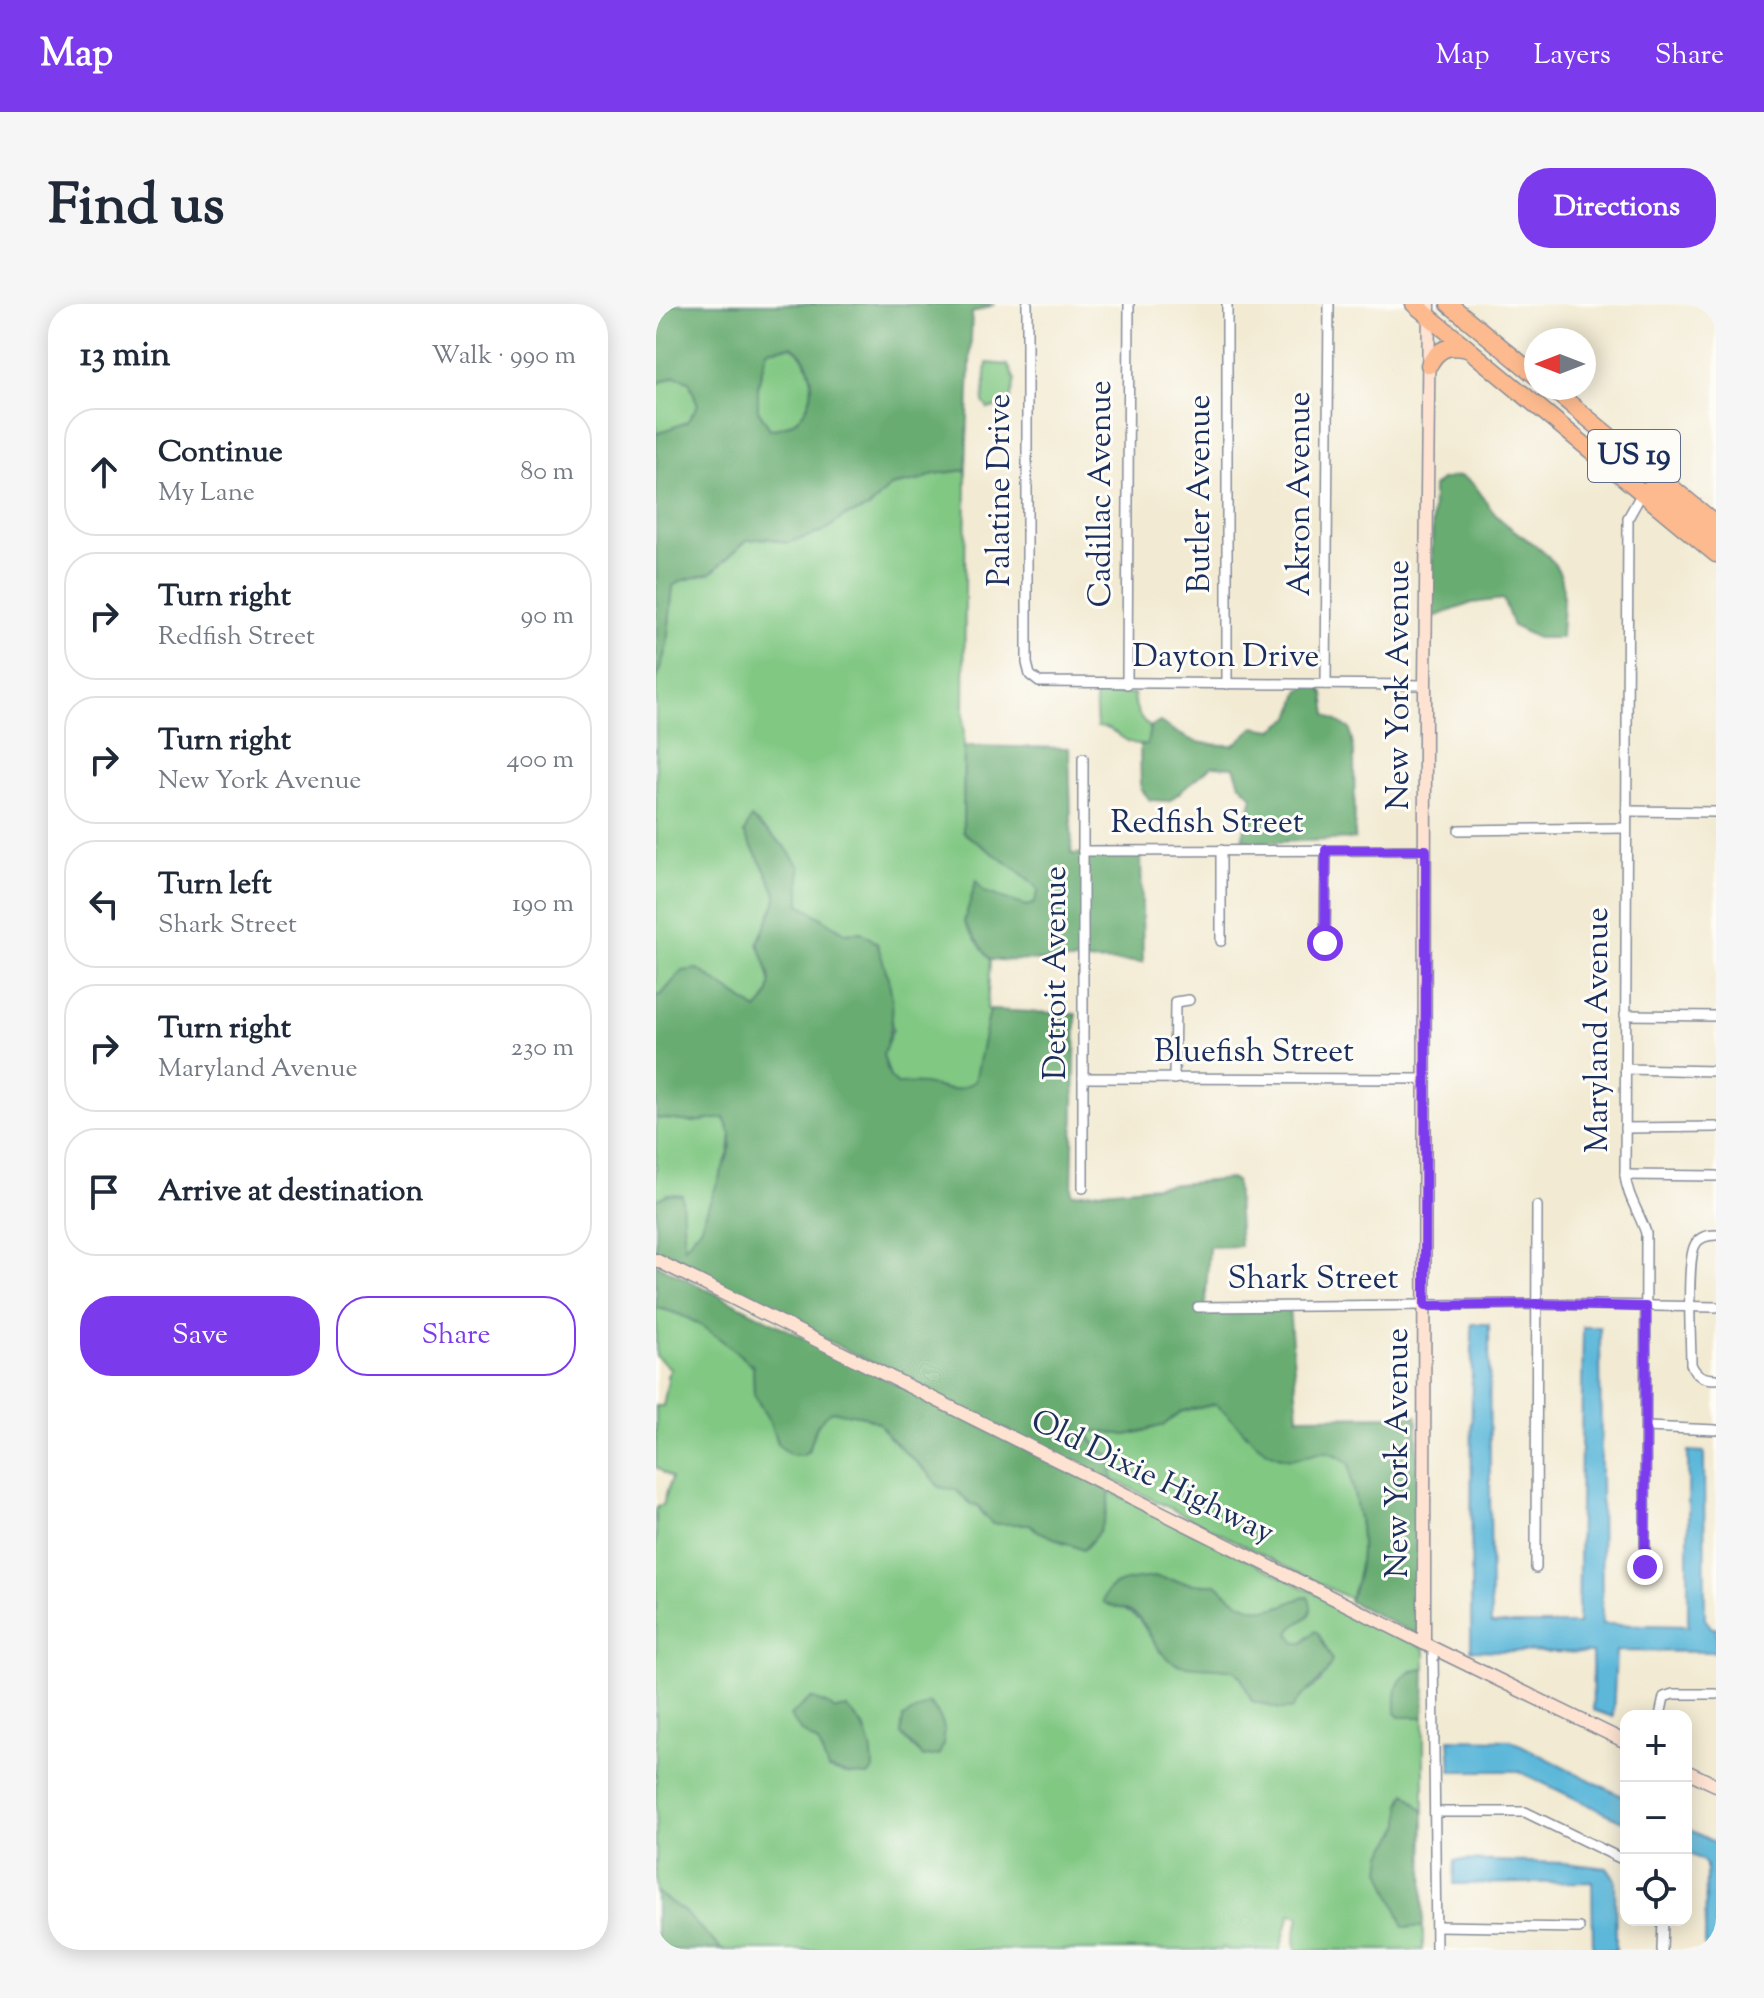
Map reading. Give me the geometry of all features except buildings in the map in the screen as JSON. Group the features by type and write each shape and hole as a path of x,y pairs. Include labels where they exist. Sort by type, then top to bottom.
{"highway":[{"name":"US 19","path":"1414,304 1429,310 1468,349 1716,554"},
{"path":"1449,304 1524,366"},
{"path":"1429,365 1436,352 1445,348 1468,349"},
{"name":"US 19","path":"1566,400 1716,524"},
{"path":"1557,422 1578,426 1634,472 1654,473"},
{"path":"1642,493 1649,489 1658,491 1716,539"}],"street":[{"name":"Palatine Drive","path":"1027,304 1027,663 1030,675"},
{"name":"Cadillac Avenue","path":"1127,684 1129,304"},
{"name":"Butler Avenue","path":"1227,304 1227,684"},
{"name":"Akron Avenue","path":"1326,684 1329,304"},
{"name":"New York Avenue","path":"1429,310 1425,685 1425,1306 1428,1646 1435,1812 1436,1950"},
{"name":"Maryland Avenue","path":"1642,493 1628,518 1625,1175 1628,1194 1640,1214 1646,1233 1645,1567"},
{"name":"Dayton Drive","path":"1030,675 1039,682 1425,685"},
{"name":"Detroit Avenue","path":"1083,758 1083,1188"},
{"path":"1626,811 1716,812"},
{"path":"1459,830 1626,828"},
{"path":"1221,850 1221,941"},
{"path":"1325,943 1326,850"},
{"name":"Redfish Street","path":"1083,851 1426,850"},
{"path":"1174,1079 1175,1002 1189,1000"},
{"path":"1625,1015 1716,1016"},
{"path":"1625,1069 1716,1071"},
{"name":"Bluefish Street","path":"1083,1078 1425,1079"},
{"path":"1625,1128 1716,1127"},
{"path":"1625,1175 1716,1176"},
{"path":"1536,1568 1537,1206"},
{"path":"1716,1235 1702,1237 1694,1247 1690,1307 1691,1364 1701,1377 1716,1379"},
{"name":"Old Dixie Highway","path":"656,1260 1620,1739"},
{"name":"Shark Street","path":"1198,1307 1536,1304 1716,1307"},
{"path":"1646,1427 1716,1430"},
{"path":"1661,1710 1664,1697 1673,1694 1716,1694"},
{"path":"1692,1774 1716,1785"},
{"path":"1435,1812 1525,1812 1620,1858"},
{"path":"1436,1926 1579,1928"},
{"path":"1662,1950 1663,1926"}],"green space":[{"path":"656,304 995,304 972,313 966,470 934,474 891,486 869,508 843,517 823,532 786,543 768,538 747,540 711,573 680,581 673,586 667,645 656,683 656,434 687,422 698,405 689,381 675,376 656,384","holes":["792,346 803,357 812,383 806,409 785,426 770,429 758,410 758,385 767,350"]},
{"path":"791,346 809,369 812,383 810,396 806,409 797,419 770,429 758,410 758,385 767,350"},
{"path":"987,363 1008,365 1015,380 1009,405 988,409 983,402"},
{"path":"675,376 689,381 698,405 687,422 656,434 656,384"},
{"path":"966,470 963,832 1012,866 1039,890 1034,904 1026,906 984,892 976,882 964,922 990,960 987,1009 990,1010 976,1081 950,1090 897,1084 890,1077 883,1055 893,1029 861,932 845,933 800,904 800,867 751,819 744,833 776,896 758,943 770,978 769,994 757,1010 698,969 682,972 661,996 656,996 656,683 667,645 673,586 680,581 711,573 747,540 768,538 786,543 823,532 843,517 869,508 891,486 934,474"},
{"path":"1459,476 1472,483 1497,516 1541,550 1556,566 1563,589 1561,638 1537,638 1513,626 1503,599 1472,603 1431,618 1433,487 1441,480"},
{"path":"1315,682 1324,693 1327,715 1350,729 1354,753 1355,839 1248,843 1248,839 1242,840 1253,797 1240,784 1234,767 1212,766 1169,801 1150,800 1141,789 1140,745 1147,745 1150,727 1160,722 1195,741 1234,745 1254,727 1273,730 1291,717 1300,690"},
{"path":"1095,694 1134,694 1138,712 1150,727 1147,745 1131,742 1111,730 1097,727"},
{"path":"964,746 1069,748 1072,854 1141,851 1143,962 990,960 964,922 976,881 984,892 1026,906 1034,904 1039,890 1012,866 963,832"},
{"path":"751,818 785,847 800,867 800,904 845,933 861,932 877,943 887,973 893,1012 883,1055 890,1077 897,1084 924,1084 950,1090 975,1081 990,1010 1076,1014 1072,1194 1230,1179 1236,1181 1240,1246 1209,1247 1205,1310 1289,1307 1298,1417 1417,1416 1419,1636 1349,1601 1360,1567 1361,1531 1350,1464 1339,1456 1320,1452 1288,1458 1268,1452 1215,1404 1180,1412 1164,1425 1127,1435 1089,1430 1089,1437 1098,1448 1113,1457 1112,1483 656,1255 656,1200 668,1194 682,1195 684,1248 700,1228 731,1147 731,1134 724,1118 692,1122 656,1118 656,996 661,995 682,971 698,969 757,1010 769,994 770,978 758,943 776,896 744,833"},
{"path":"656,1118 692,1122 724,1118 731,1134 728,1160 700,1228 683,1249 668,1194 656,1200"},
{"path":"656,1264 1110,1491 1100,1530 1083,1550 1037,1531 1030,1524 992,1524 978,1506 972,1505 956,1490 939,1487 879,1423 864,1416 832,1411 819,1423 808,1450 803,1455 790,1454 778,1445 754,1394 753,1366 695,1322 656,1308"},
{"path":"656,1308 696,1322 753,1366 754,1394 778,1445 808,1452 820,1418 832,1411 865,1416 879,1423 939,1487 956,1490 972,1505 978,1506 983,1515 1030,1524 1037,1531 1064,1544 1110,1491 1425,1648 1425,1669 1411,1671 1399,1717 1424,1717 1424,1812 1406,1794 1401,1804 1401,1826 1383,1854 1391,1894 1404,1927 1423,1927 1423,1950 1296,1950 1299,1916 1290,1914 1280,1950 1227,1950 1223,1947 1221,1950 722,1950 683,1911 656,1892 656,1511 658,1506 663,1505 671,1478 656,1467 656,1406 663,1406 667,1376 671,1369 656,1356","holes":["1155,1577 1194,1584 1216,1584 1232,1600 1256,1609 1268,1610 1285,1605 1310,1615 1289,1633 1296,1643 1303,1643 1308,1636 1318,1633 1332,1660 1320,1682 1297,1700 1292,1709 1280,1709 1252,1701 1241,1677 1234,1670 1194,1665 1160,1652 1139,1619 1120,1607 1145,1579","847,1708 865,1728 873,1770 868,1776 850,1774 837,1768 826,1758 818,1743"]},
{"path":"1215,1404 1233,1416 1246,1435 1303,1456 1328,1452 1350,1464 1361,1543 1360,1566 1350,1599 1112,1479 1113,1457 1091,1438 1089,1429 1127,1435 1148,1430 1180,1412"},
{"path":"1155,1577 1194,1584 1216,1584 1239,1602 1256,1608 1274,1608 1308,1597 1311,1605 1309,1615 1289,1633 1296,1643 1303,1643 1315,1631 1318,1633 1332,1660 1329,1668 1292,1709 1280,1709 1252,1701 1241,1677 1234,1670 1183,1666 1170,1661 1137,1616 1103,1602 1105,1594 1116,1584"},
{"path":"1425,1669 1424,1717 1399,1717 1396,1704 1399,1683 1408,1674"},
{"path":"811,1698 835,1710 847,1708 860,1722 872,1752 873,1770 868,1776 828,1769 818,1743 801,1731 790,1716"},
{"path":"929,1703 942,1721 944,1740 939,1755 923,1757 901,1735 903,1718"},
{"path":"1406,1793 1424,1812 1423,1927 1404,1927 1381,1870 1383,1854 1401,1826 1401,1804"},
{"path":"656,1892 683,1911 722,1950 656,1950"}],"water":[{"path":"1472,1324 1489,1324 1491,1624 1578,1624 1583,1327 1600,1327 1602,1624 1688,1626 1688,1451 1704,1452 1705,1619 1712,1628 1716,1628 1716,1652 1616,1651 1613,1717 1593,1710 1592,1653 1471,1650"},
{"path":"1449,1739 1511,1740 1620,1795 1620,1820 1518,1771 1451,1771"},
{"path":"1692,1831 1716,1843 1716,1950 1705,1950 1706,1865 1692,1855"},
{"path":"1455,1860 1565,1863 1607,1868 1615,1879 1616,1950 1593,1950 1592,1882 1454,1884"}],"route":[{"path":"1325,943 1326,850 1426,850 1425,1306 1536,1304 1646,1307 1645,1567"}]}
